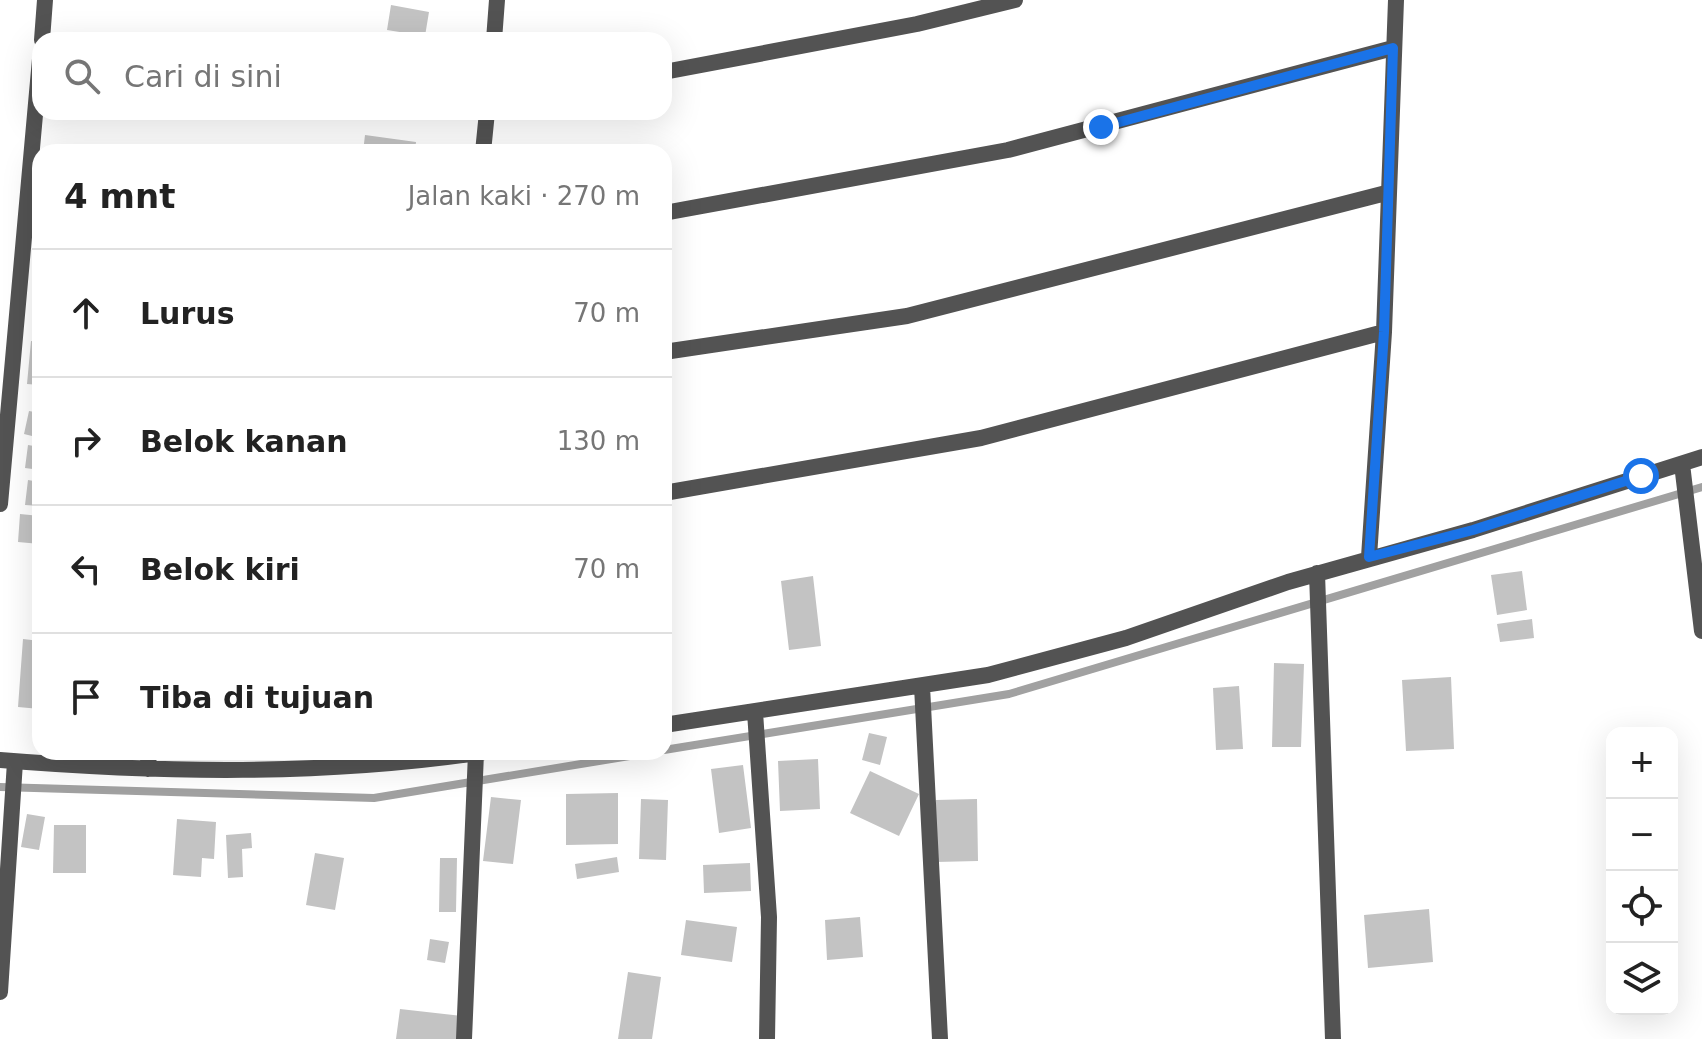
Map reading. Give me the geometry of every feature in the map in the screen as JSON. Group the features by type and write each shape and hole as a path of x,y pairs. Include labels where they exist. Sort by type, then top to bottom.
{"street":[{"path":"43,32 45,0"},
{"path":"495,32 497,0"},
{"path":"672,70 917,24 1015,0"},
{"path":"1369,557 1384,332 1386,193 1396,0"},
{"path":"672,212 1008,150 1393,48"},
{"path":"32,144 35,120"},
{"path":"484,144 486,120"},
{"path":"0,504 32,148"},
{"path":"672,351 907,316 1386,193"},
{"path":"672,492 981,438 1384,332"},
{"path":"672,724 988,675 1126,638 1317,573 1473,530 1702,457"},
{"path":"1682,464 1702,631"},
{"path":"1317,573 1333,1039"},
{"path":"922,686 940,1039"},
{"path":"755,712 769,917 767,1039"},
{"path":"0,992 7,761 149,760 323,769 392,760"},
{"path":"464,1039 480,760"}],"building":[{"path":"391,5 429,12 426,32 387,30"},
{"path":"365,135 416,142 416,144 364,144"},
{"path":"31,341 32,384 27,384"},
{"path":"29,411 32,412 32,436 24,434"},
{"path":"28,445 32,446 32,469 25,468"},
{"path":"28,480 32,481 32,505 25,505"},
{"path":"20,514 32,515 32,543 18,542"},
{"path":"1522,571 1527,610 1497,615 1491,575"},
{"path":"813,576 821,646 789,650 781,581"},
{"path":"1532,619 1534,638 1500,642 1497,624"},
{"path":"23,639 32,640 32,708 18,707"},
{"path":"1274,663 1304,664 1301,747 1272,747"},
{"path":"1451,677 1454,749 1406,751 1402,680"},
{"path":"1239,686 1243,749 1216,750 1213,688"},
{"path":"869,733 887,737 880,765 862,760"},
{"path":"818,759 820,809 780,811 778,761"},
{"path":"743,765 751,828 719,833 711,769"},
{"path":"870,771 919,794 899,836 850,813"},
{"path":"618,793 618,844 566,845 566,794"},
{"path":"491,797 521,800 513,864 483,861"},
{"path":"641,799 668,800 666,860 639,859"},
{"path":"977,799 978,861 936,862 936,800"},
{"path":"27,814 45,817 39,850 21,847"},
{"path":"177,819 216,822 214,859 202,858 201,877 173,875"},
{"path":"54,825 86,825 86,873 53,873"},
{"path":"251,833 252,848 242,849 243,877 228,878 226,835"},
{"path":"315,853 344,858 335,910 306,905"},
{"path":"617,857 619,872 577,879 575,864"},
{"path":"440,858 457,858 456,912 439,912"},
{"path":"750,863 751,891 704,893 703,865"},
{"path":"1429,909 1433,962 1368,968 1364,915"},
{"path":"860,917 863,957 827,960 825,920"},
{"path":"686,920 737,927 732,962 681,955"},
{"path":"430,939 449,942 445,963 427,960"},
{"path":"628,972 661,977 652,1039 618,1039"},
{"path":"400,1009 462,1016 459,1039 396,1039"}],"waterway":[{"path":"672,749 1009,694 1702,487"},
{"path":"0,787 374,798 605,760"}],"route":[{"path":"1101,127 1393,48 1386,193 1384,332 1369,557 1473,530 1641,476"}]}
